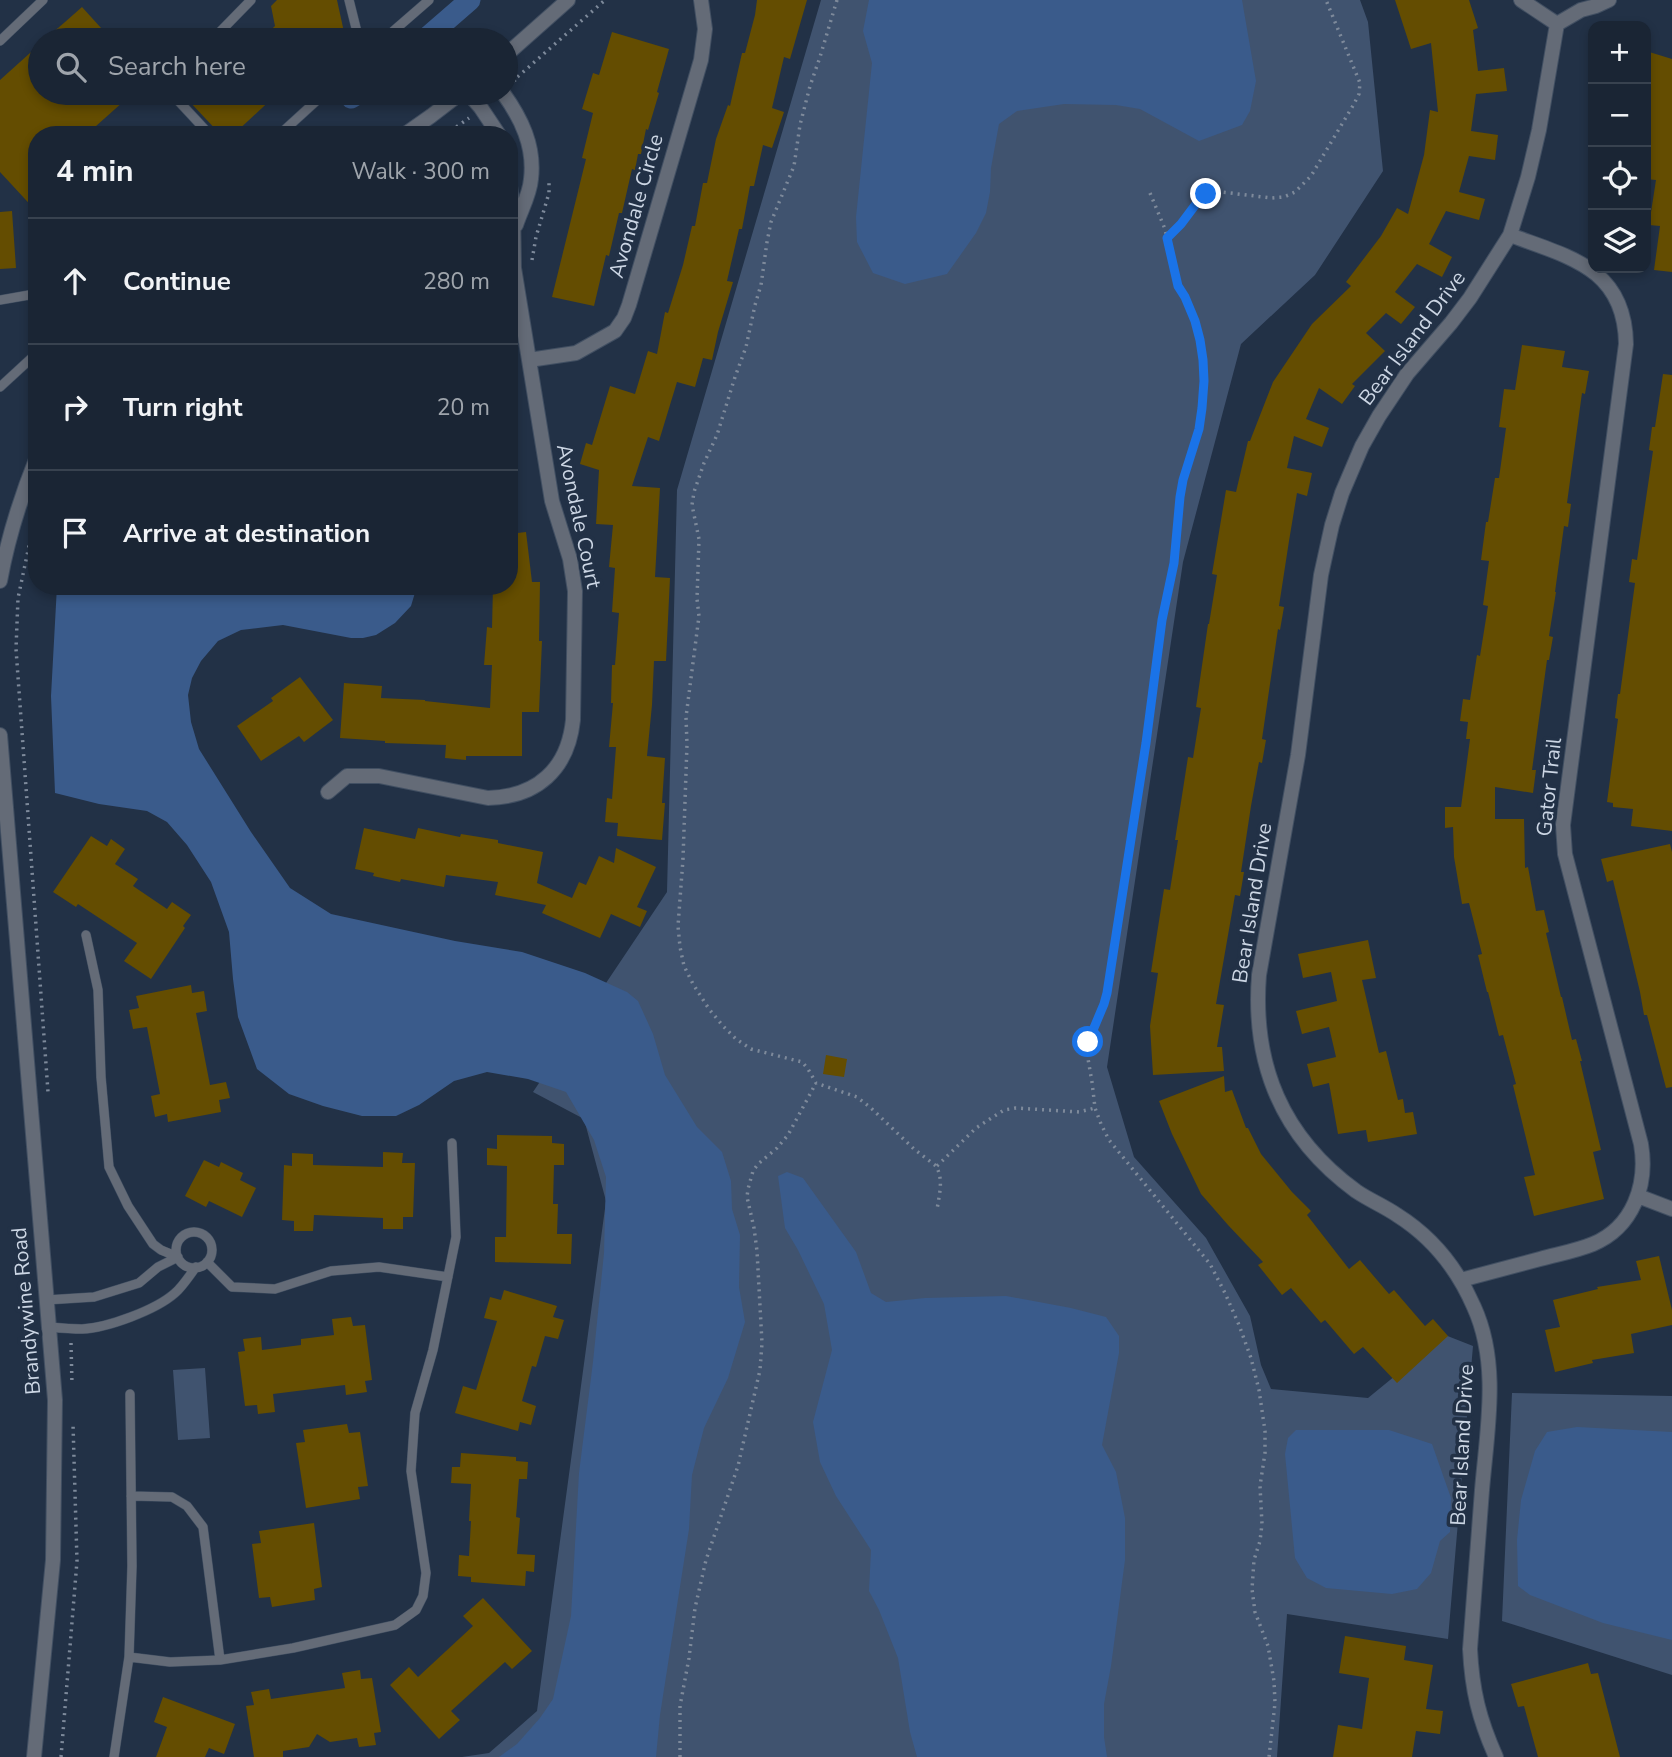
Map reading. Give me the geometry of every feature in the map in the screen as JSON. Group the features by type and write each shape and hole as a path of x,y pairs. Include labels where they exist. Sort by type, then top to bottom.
{"street":[{"path":"518,44 568,0"},
{"name":"Avondale Circle","path":"528,360 576,353 615,331 624,318 701,60 705,29 701,0"},
{"path":"1521,0 1557,24 1581,10 1609,0"},
{"name":"Bear Island Drive","path":"1496,1757 1479,1712 1472,1681 1470,1649 1490,1381 1480,1322 1461,1280 1444,1256 1422,1234 1398,1216 1359,1193 1333,1173 1311,1150 1288,1118 1270,1082 1259,1035 1257,1003 1259,975 1298,755 1321,575 1332,525 1362,446 1379,416 1407,374 1470,298 1510,235 1539,130 1557,24"},
{"path":"416,126 445,105"},
{"path":"478,105 493,126"},
{"path":"512,105 520,117 531,159 532,178 518,218"},
{"name":"Gator Trail","path":"1461,1280 1594,1243 1607,1236 1619,1227 1638,1196 1644,1159 1563,839 1626,329 1618,301 1600,277 1576,260 1510,235"},
{"name":"Avondale Court","path":"328,792 347,776 379,776 488,798 502,798 523,792 542,781 552,772 568,748 573,720 575,591 570,559 552,500 518,294"},
{"path":"0,581 18,503 28,479"},
{"name":"Brandywine Road","path":"0,735 55,1400 53,1560 34,1757"},
{"path":"1638,1196 1672,1209"}],"lane":[{"path":"0,41 43,0"},
{"path":"224,28 251,0"},
{"path":"349,0 356,28"},
{"path":"397,28 429,0"},
{"path":"182,105 202,126"},
{"path":"289,126 312,105"},
{"path":"0,300 28,295"},
{"path":"0,387 28,362"},
{"path":"86,935 98,990 109,1167 128,1206 153,1244 160,1250 177,1256 185,1265 196,1267"},
{"path":"129,1657 170,1662 220,1660 293,1648 395,1625 416,1610 423,1596 426,1573 411,1471 415,1413 433,1350 456,1237 452,1143"},
{"path":"49,1327 81,1329 103,1326 162,1302 174,1294 196,1267 207,1262 212,1246 200,1233 188,1233 179,1240 177,1256"},
{"path":"46,1300 94,1297 139,1283 177,1256"},
{"path":"207,1262 232,1287 275,1289 331,1271 379,1267 448,1277"},
{"path":"114,1757 129,1657 132,1566 130,1394"},
{"path":"131,1496 172,1497 187,1506 204,1527 220,1660"}],"path":[{"path":"518,76 605,0"},
{"path":"837,0 810,86 800,125 794,166 771,222 761,285 746,347 717,435 694,492 692,505 699,539 699,616 686,717 683,859 678,926 684,965 693,984 723,1026 751,1049 802,1062 816,1083 857,1097 871,1108 905,1142 936,1166 940,1173 937,1209"},
{"path":"1167,238 1206,194 1214,191 1271,198 1284,197 1296,192 1311,176 1359,94 1360,83 1326,0"},
{"path":"458,126 466,121"},
{"path":"531,268 536,237 549,192 549,176"},
{"path":"1150,193 1167,238 1178,286 1195,321 1200,340 1204,381 1199,429 1180,497 1174,563 1162,620 1109,983 1087,1052 1095,1108 1109,1140 1210,1264 1230,1303 1251,1358 1265,1431 1260,1486 1262,1524 1254,1560 1252,1589 1255,1612 1268,1646 1274,1681 1269,1757"},
{"path":"28,551 18,598 16,649 48,1093"},
{"path":"680,1757 680,1706 695,1608 706,1560 738,1466 760,1370 762,1343 758,1263 748,1189 753,1171 788,1135 816,1083"},
{"path":"936,1166 976,1128 1004,1110 1016,1108 1079,1112 1095,1108"}],"shaded area":[{"path":"821,0 1360,0 1368,22 1383,171 1315,275 1241,344 1183,562 1107,1067 1134,1157 1206,1238 1250,1316 1261,1365 1271,1389 1368,1398 1445,1335 1473,1346 1448,1639 1287,1614 1277,1757 462,1757 489,1753 537,1711 606,1201 584,1119 533,1092 667,892 677,490"},
{"path":"869,0 1242,0 1256,81 1250,111 1242,125 1199,141 1140,109 1116,105 1064,104 1017,111 999,124 986,213 976,233 947,274 905,284 873,273 857,242 856,217 872,63 863,31"},
{"path":"57,595 414,595 411,606 395,623 376,635 351,638 283,625 241,630 218,641 201,661 192,678 188,695 191,722 199,749 290,888 331,914 455,941 522,952 585,973 627,992 638,1001 653,1034 665,1075 697,1127 722,1152 731,1181 732,1209 740,1235 739,1287 745,1322 728,1378 704,1428 692,1475 689,1529 656,1757 499,1757 517,1744 553,1699 571,1616 579,1473 604,1253 606,1177 594,1140 566,1092 528,1079 487,1072 454,1081 419,1105 396,1116 362,1116 289,1094 257,1069 238,1017 229,932 211,882 187,845 167,822 147,811 99,804 55,793 51,696"},
{"path":"787,1172 803,1178 856,1252 871,1293 886,1302 1006,1296 1106,1317 1119,1336 1119,1353 1102,1445 1116,1472 1125,1518 1125,1560 1104,1704 1107,1757 917,1757 910,1732 898,1658 869,1591 871,1550 836,1496 820,1462 813,1422 832,1350 824,1304 785,1228 778,1176"},
{"path":"205,1368 210,1438 178,1440 173,1370"},
{"path":"1512,1393 1672,1396 1672,1675 1502,1621"},
{"path":"1577,1427 1672,1432 1672,1640 1603,1623 1530,1595 1518,1586 1517,1540 1521,1500 1535,1451 1547,1432"},
{"path":"1296,1430 1389,1430 1432,1444 1451,1498 1450,1532 1440,1541 1431,1573 1417,1589 1392,1594 1326,1588 1307,1578 1295,1558 1285,1454 1288,1438"}],"building":[{"path":"277,0 337,0 343,28 273,28 275,26 271,6"},
{"path":"757,0 807,0 790,59 784,57 772,108 784,112 772,148 763,145 754,186 750,186 742,229 739,229 727,281 733,282 712,360 703,358 695,387 677,382 659,441 648,437 632,486 660,488 655,577 670,578 666,661 654,661 647,756 665,758 662,803 665,803 662,840 617,836 618,823 605,822 607,798 612,799 616,747 609,747 613,703 612,665 615,665 619,613 612,612 615,568 609,567 613,525 596,524 599,470 580,464 586,443 592,445 610,386 635,394 648,351 657,354 665,312 668,313 692,226 695,226 703,183 707,183 716,139 728,105 730,106"},
{"path":"1395,0 1469,0 1478,28 1473,30 1478,71 1504,68 1507,91 1476,94 1471,131 1498,135 1495,160 1469,156 1459,192 1485,199 1479,220 1446,211 1429,244 1452,257 1442,277 1417,264 1395,292 1415,307 1401,324 1386,313 1366,333 1385,351 1352,384 1355,386 1342,404 1319,388 1306,419 1329,428 1322,447 1294,436 1287,468 1312,473 1307,496 1297,493 1279,606 1284,607 1280,630 1278,629 1262,739 1266,740 1251,806 1240,896 1235,895 1216,1004 1224,1005 1217,1047 1222,1047 1224,1071 1153,1075 1150,1026 1158,973 1151,972 1164,889 1170,890 1188,757 1193,758 1201,708 1196,707 1217,575 1212,574 1226,490 1236,492 1248,441 1273,382 1312,324 1351,286 1346,282 1381,236 1397,208 1408,214 1424,155 1430,110 1438,112 1431,43 1411,49"},
{"path":"82,7 101,28 58,28"},
{"path":"612,32 669,49 641,154 638,154 635,170 632,169 609,256 606,255 594,306 552,297 586,159 582,158 593,113 582,109 593,73 599,75"},
{"path":"1651,53 1672,59 1672,272 1654,270 1660,226 1651,225 1656,180 1651,180"},
{"path":"28,55 28,105 120,105 96,126 28,126 28,202 0,172 0,80"},
{"path":"193,105 265,105 243,126 213,126"},
{"path":"12,211 16,268 0,269 0,212"},
{"path":"1522,345 1565,351 1562,367 1589,371 1585,394 1582,393 1567,503 1571,504 1568,527 1564,526 1549,636 1553,637 1547,660 1532,770 1536,770 1533,793 1495,787 1495,819 1524,819 1525,868 1528,867 1536,911 1544,910 1549,932 1546,933 1561,997 1572,1040 1576,1039 1582,1061 1601,1150 1593,1152 1604,1199 1534,1216 1524,1177 1535,1175 1513,1085 1516,1084 1503,1035 1499,1036 1487,992 1478,955 1482,954 1469,903 1462,904 1454,857 1453,827 1445,828 1445,807 1461,807 1470,739 1466,739 1468,722 1460,721 1463,699 1470,700 1488,606 1483,605 1489,561 1481,560 1486,522 1495,478 1499,478 1506,428 1499,427 1504,389 1515,390"},
{"path":"1663,374 1672,375 1672,831 1631,826 1633,809 1613,807 1613,803 1607,802 1618,719 1615,718 1618,694 1635,583 1629,582 1632,559 1637,560 1653,451 1649,450 1652,427 1655,427"},
{"path":"526,532 532,582 540,582 539,641 542,641 539,712 522,712 522,756 466,756 466,760 445,758 446,745 340,738 344,683 382,686 381,698 490,708 492,665 484,665 487,627 492,628 493,595 518,595 518,533"},
{"path":"300,677 333,720 304,742 299,736 261,761 237,726 273,701 271,698"},
{"path":"364,828 415,839 418,828 460,837 461,834 498,840 498,843 543,852 537,883 572,898 579,882 586,885 599,856 614,863 616,848 656,867 637,907 647,911 640,927 611,914 600,938 542,913 546,905 495,895 498,882 446,875 444,887 373,876 374,873 355,869"},
{"path":"91,836 107,846 111,839 125,849 115,864 138,879 133,886 167,909 172,902 191,915 151,979 124,961 137,943 78,904 76,907 53,892"},
{"path":"1670,844 1672,1087 1666,1088 1647,1015 1644,1015 1613,880 1607,882 1601,859"},
{"path":"1368,940 1376,978 1362,980 1379,1053 1386,1051 1398,1100 1403,1099 1405,1113 1413,1112 1417,1134 1368,1142 1366,1130 1338,1134 1329,1083 1313,1087 1307,1064 1336,1057 1329,1027 1302,1034 1296,1011 1337,1001 1331,972 1303,978 1298,954"},
{"path":"191,985 192,993 204,991 207,1011 196,1013 210,1085 226,1082 230,1098 219,1100 221,1112 168,1122 167,1114 155,1117 151,1096 160,1094 147,1027 133,1029 129,1010 139,1008 136,996"},
{"path":"826,1055 847,1059 844,1077 823,1074"},
{"path":"1224,1076 1225,1092 1232,1090 1246,1128 1261,1154 1311,1211 1307,1215 1349,1269 1360,1260 1389,1294 1394,1290 1425,1326 1433,1319 1448,1336 1397,1383 1363,1347 1354,1354 1325,1320 1321,1323 1291,1288 1282,1295 1258,1265 1263,1262 1201,1194 1159,1101"},
{"path":"497,1135 552,1136 552,1143 564,1144 564,1165 554,1165 553,1204 558,1204 557,1234 572,1234 571,1264 495,1262 495,1237 506,1237 507,1166 487,1165 487,1148 497,1149"},
{"path":"383,1152 403,1153 402,1163 415,1163 413,1217 403,1217 403,1229 383,1229 383,1218 314,1215 313,1231 294,1231 294,1221 282,1220 284,1165 292,1166 292,1153 313,1154 313,1165 383,1167"},
{"path":"204,1160 219,1167 221,1162 243,1173 240,1180 256,1188 242,1217 209,1201 206,1207 185,1196"},
{"path":"1659,1256 1672,1310 1672,1325 1631,1334 1634,1353 1592,1360 1593,1363 1555,1372 1545,1330 1560,1327 1553,1300 1598,1289 1597,1287 1641,1280 1636,1261"},
{"path":"504,1290 557,1306 553,1317 564,1320 558,1339 545,1336 536,1367 532,1366 522,1401 536,1406 531,1425 520,1422 518,1431 455,1413 463,1386 476,1390 497,1321 484,1318 490,1297 501,1300"},
{"path":"351,1317 353,1326 365,1325 372,1380 365,1381 367,1392 346,1395 345,1385 273,1394 275,1412 258,1414 257,1405 245,1406 238,1352 245,1351 243,1339 261,1337 262,1350 301,1345 301,1339 334,1335 332,1319"},
{"path":"347,1424 349,1433 360,1432 368,1486 358,1487 360,1499 306,1508 296,1443 305,1442 303,1430"},
{"path":"461,1453 516,1457 516,1461 528,1462 527,1479 519,1479 516,1517 520,1518 517,1554 535,1555 534,1572 526,1571 525,1586 471,1582 471,1577 458,1576 459,1555 469,1556 471,1521 471,1484 451,1483 452,1467 460,1467"},
{"path":"314,1523 322,1587 314,1589 315,1600 272,1607 270,1597 259,1598 252,1544 261,1543 259,1531"},
{"path":"483,1598 532,1651 512,1669 505,1662 451,1711 460,1720 439,1739 390,1685 409,1667 418,1677 473,1626 463,1616"},
{"path":"1345,1636 1406,1646 1404,1660 1433,1665 1426,1709 1443,1711 1440,1734 1416,1731 1412,1757 1333,1757 1338,1725 1362,1729 1369,1678 1339,1673"},
{"path":"1588,1663 1591,1674 1598,1673 1620,1757 1538,1757 1524,1706 1518,1707 1511,1684"},
{"path":"360,1670 361,1679 372,1678 381,1732 374,1733 376,1745 359,1747 357,1738 330,1742 317,1734 309,1747 283,1751 283,1757 254,1757 246,1706 254,1705 251,1692 269,1689 271,1699 345,1688 342,1673"},
{"path":"163,1697 235,1724 224,1754 209,1748 205,1757 156,1757 167,1727 154,1722"}],"waterway":[{"path":"438,28 470,0"}],"route":[{"path":"1088,1042 1107,993 1127,873 1162,620 1174,563 1180,497 1199,429 1202,408 1204,381 1200,340 1195,321 1178,286 1167,238 1206,194"}]}
